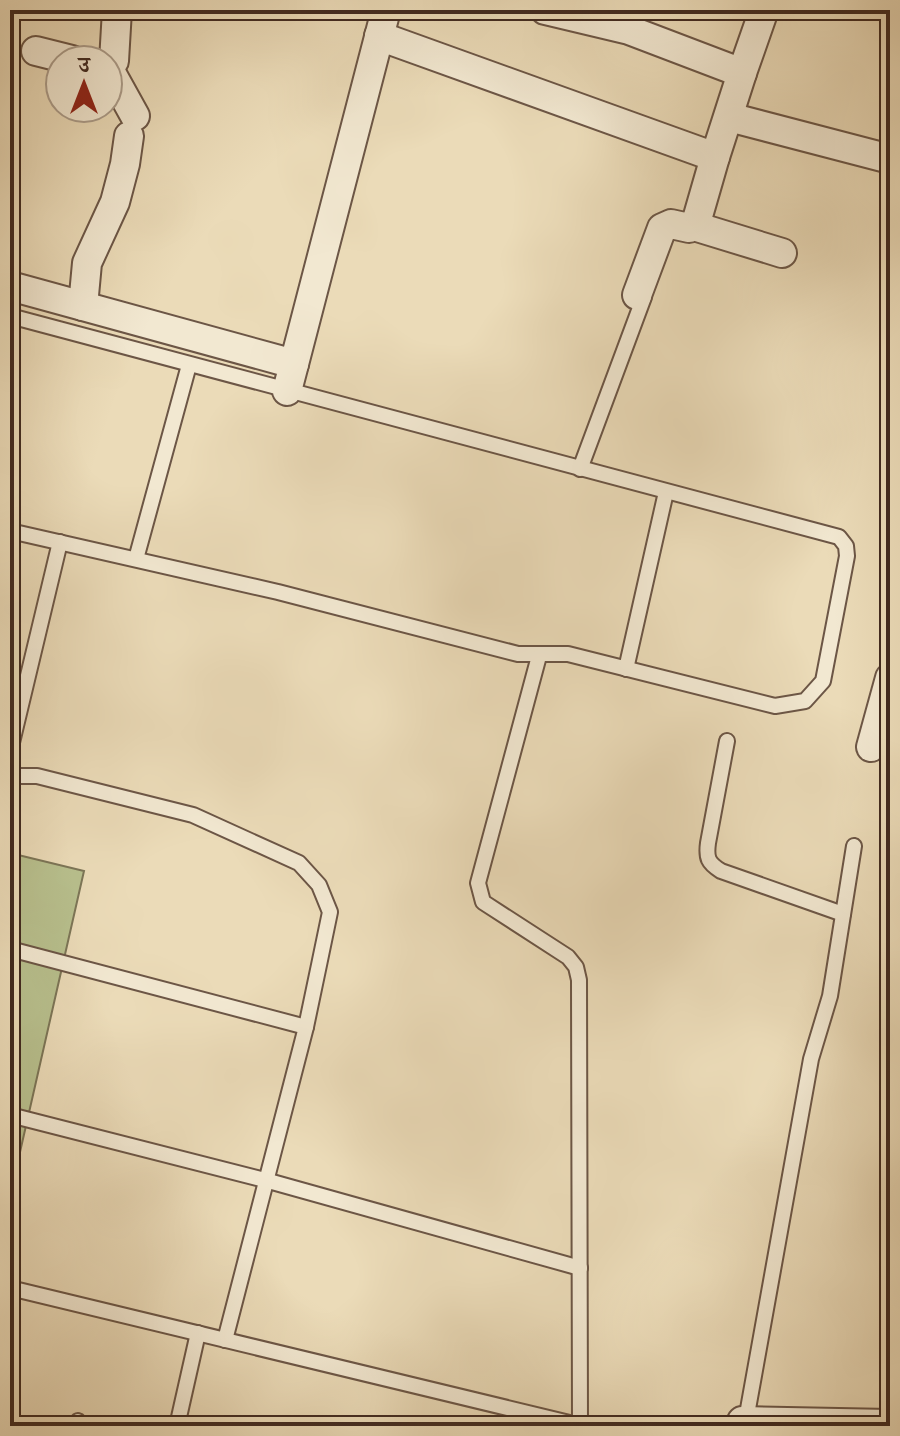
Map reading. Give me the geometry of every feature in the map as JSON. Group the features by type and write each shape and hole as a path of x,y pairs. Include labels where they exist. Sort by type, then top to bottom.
{"street":[{"path":"115,44 117,10"},
{"path":"545,10 629,30 742,73"},
{"path":"694,226 764,10"},
{"path":"10,286 83,306 290,377 383,23 715,157"},
{"path":"36,51 44,53"},
{"path":"83,306 87,263 115,202 125,164 132,126 124,107"},
{"path":"729,117 890,159"},
{"path":"640,296 662,228 671,224 694,226 782,253"},
{"path":"871,747 890,678"},
{"path":"741,1423 890,1424"}],"lane":[{"path":"580,469 640,296"},
{"path":"10,316 189,365 290,377 580,469 839,537 846,546 847,556 823,681 805,701 775,706 568,654 518,654 278,592 10,531"},
{"path":"136,559 189,365"},
{"path":"626,669 666,492"},
{"path":"10,751 60,542"},
{"path":"10,1288 581,1426 579,980 576,967 568,957 483,902 478,883 539,656"},
{"path":"727,741 708,843 710,864 721,871 843,914"},
{"path":"10,776 37,776 193,815 299,863 319,885 330,912 306,1027 225,1340"},
{"path":"741,1423 748,1409 811,1059 830,996 854,846"},
{"path":"10,949 306,1027"},
{"path":"10,1115 265,1180 580,1268"},
{"path":"177,1426 198,1333"}],"green space":[{"path":"10,853 84,871 10,1196"}]}
